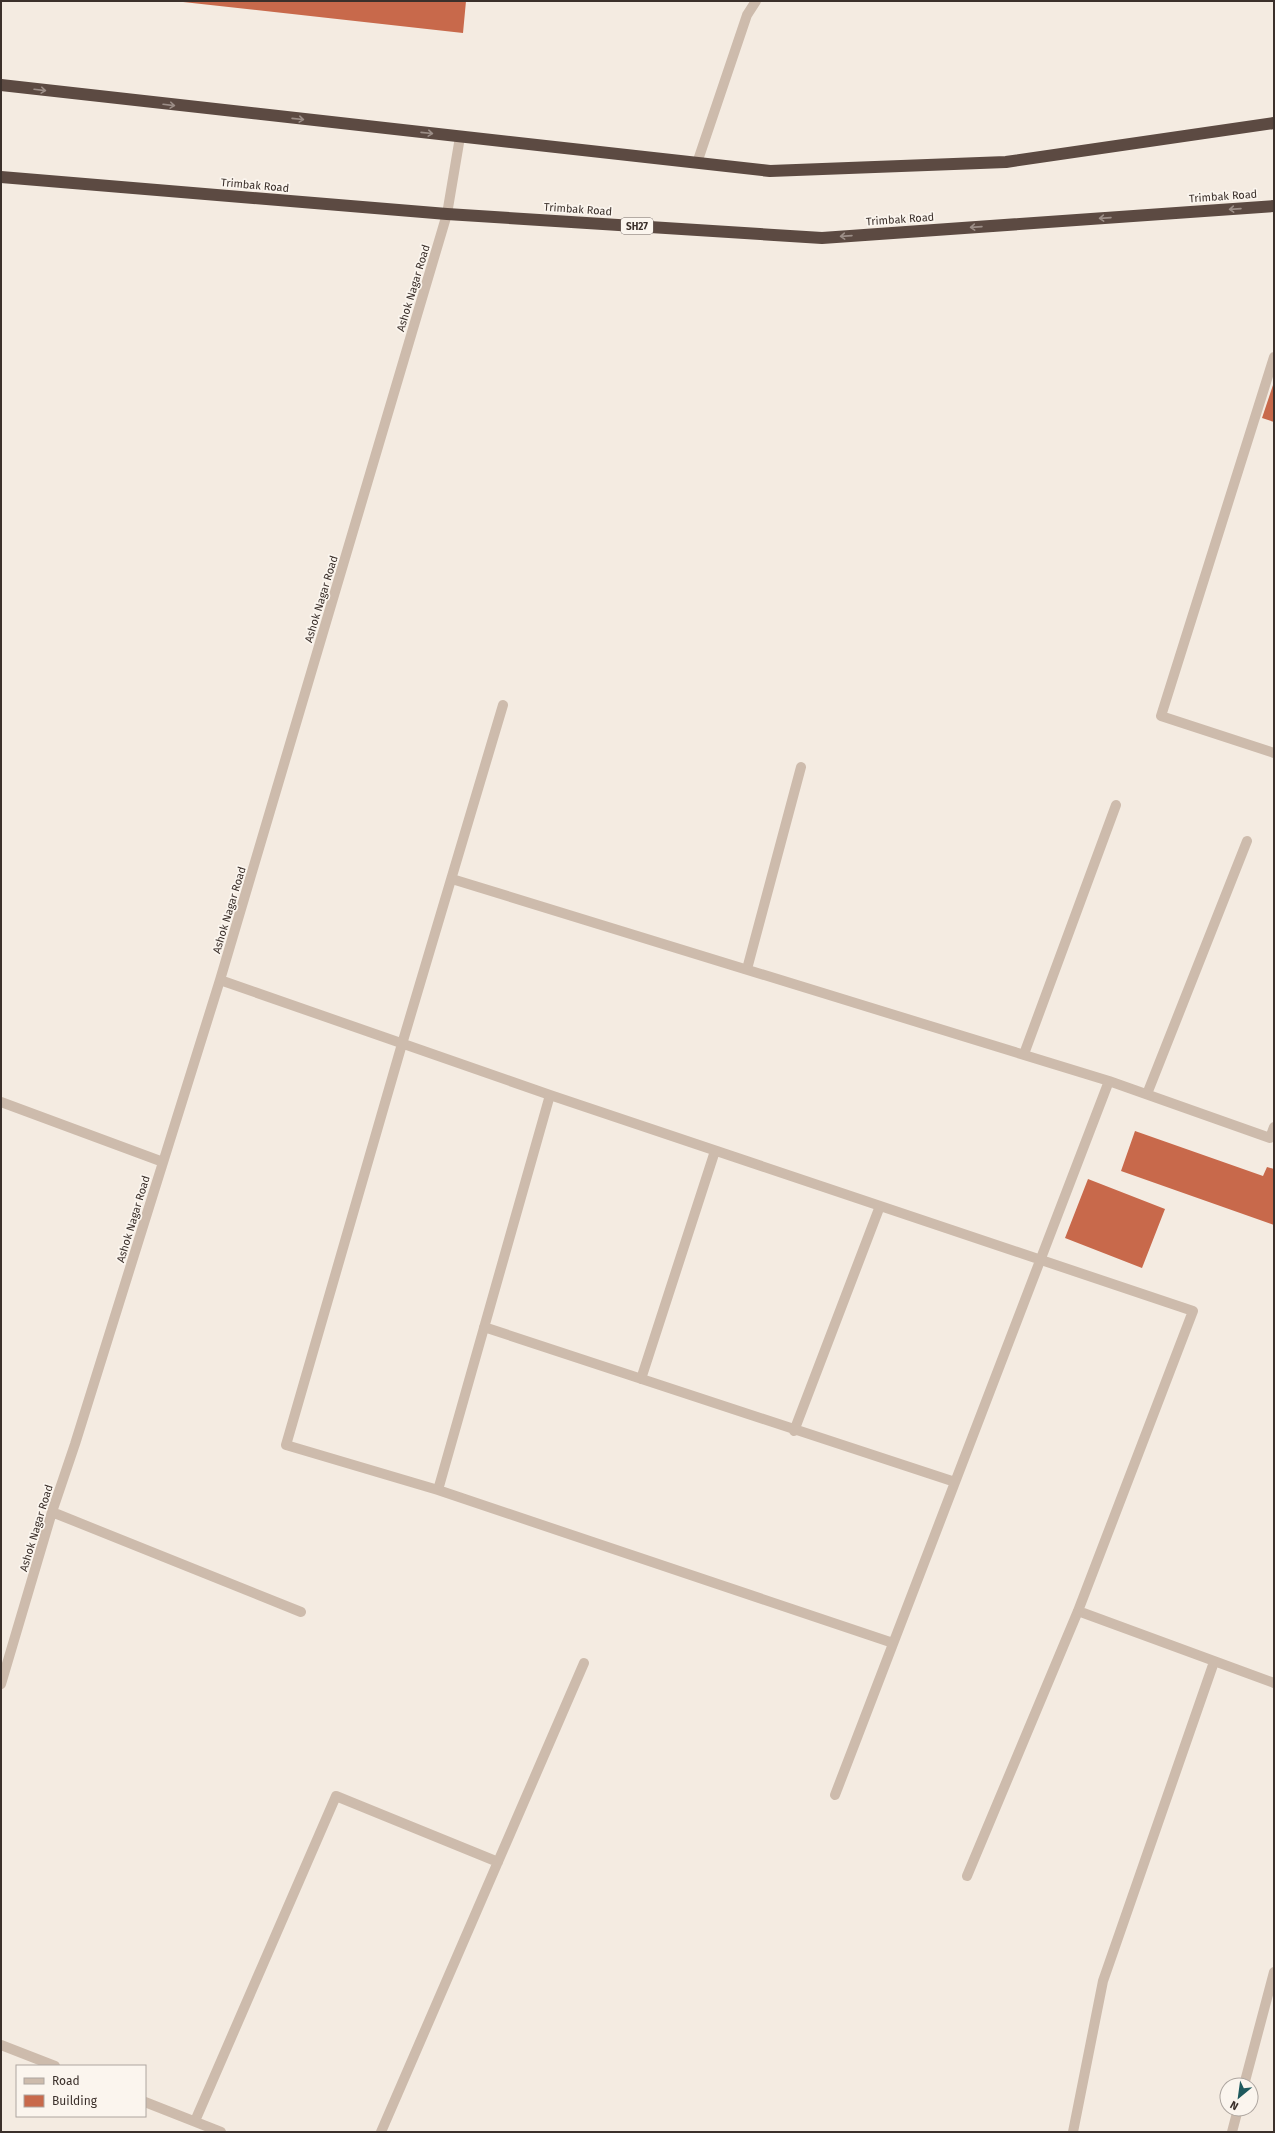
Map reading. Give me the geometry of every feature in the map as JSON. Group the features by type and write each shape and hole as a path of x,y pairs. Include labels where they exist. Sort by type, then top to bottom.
{"highway":[{"path":"1,85 770,171 1006,162 1274,123"},
{"name":"Trimbak Road","path":"1,177 447,214 822,238 1274,206"}],"street":[{"path":"697,163 747,15 756,1"},
{"name":"Ashok Nagar Road","path":"1,1684 52,1512 220,980 447,214 460,137"},
{"path":"1274,357 1161,716 1274,753"},
{"path":"503,705 402,1044 286,1444 438,1490 893,1643"},
{"path":"747,969 801,767"},
{"path":"1024,1054 1116,806"},
{"path":"1147,1094 1247,841"},
{"path":"452,879 1024,1054 1109,1081 1270,1138 1274,1127"},
{"path":"220,980 550,1095 1193,1312 1078,1611 967,1876"},
{"path":"834,1795 1109,1081"},
{"path":"438,1490 550,1095"},
{"path":"1,1102 163,1162"},
{"path":"641,1379 715,1151"},
{"path":"794,1431 880,1206"},
{"path":"484,1327 794,1431 955,1482"},
{"path":"52,1512 301,1612"},
{"path":"1078,1611 1274,1683"},
{"path":"1072,2132 1103,1981 1214,1662"},
{"path":"381,2132 584,1663"},
{"path":"195,2121 336,1796 498,1862"},
{"path":"1246,2077 1274,1972"},
{"path":"1,2044 53,2065"},
{"path":"146,2102 221,2132"},
{"path":"1232,2132 1236,2117"}],"building":[{"path":"174,1 466,1 463,33"},
{"path":"1274,382 1274,422 1262,418"},
{"path":"1135,1131 1263,1176 1267,1167 1274,1169 1274,1225 1121,1171"},
{"path":"1088,1179 1165,1209 1142,1268 1065,1238"}]}
